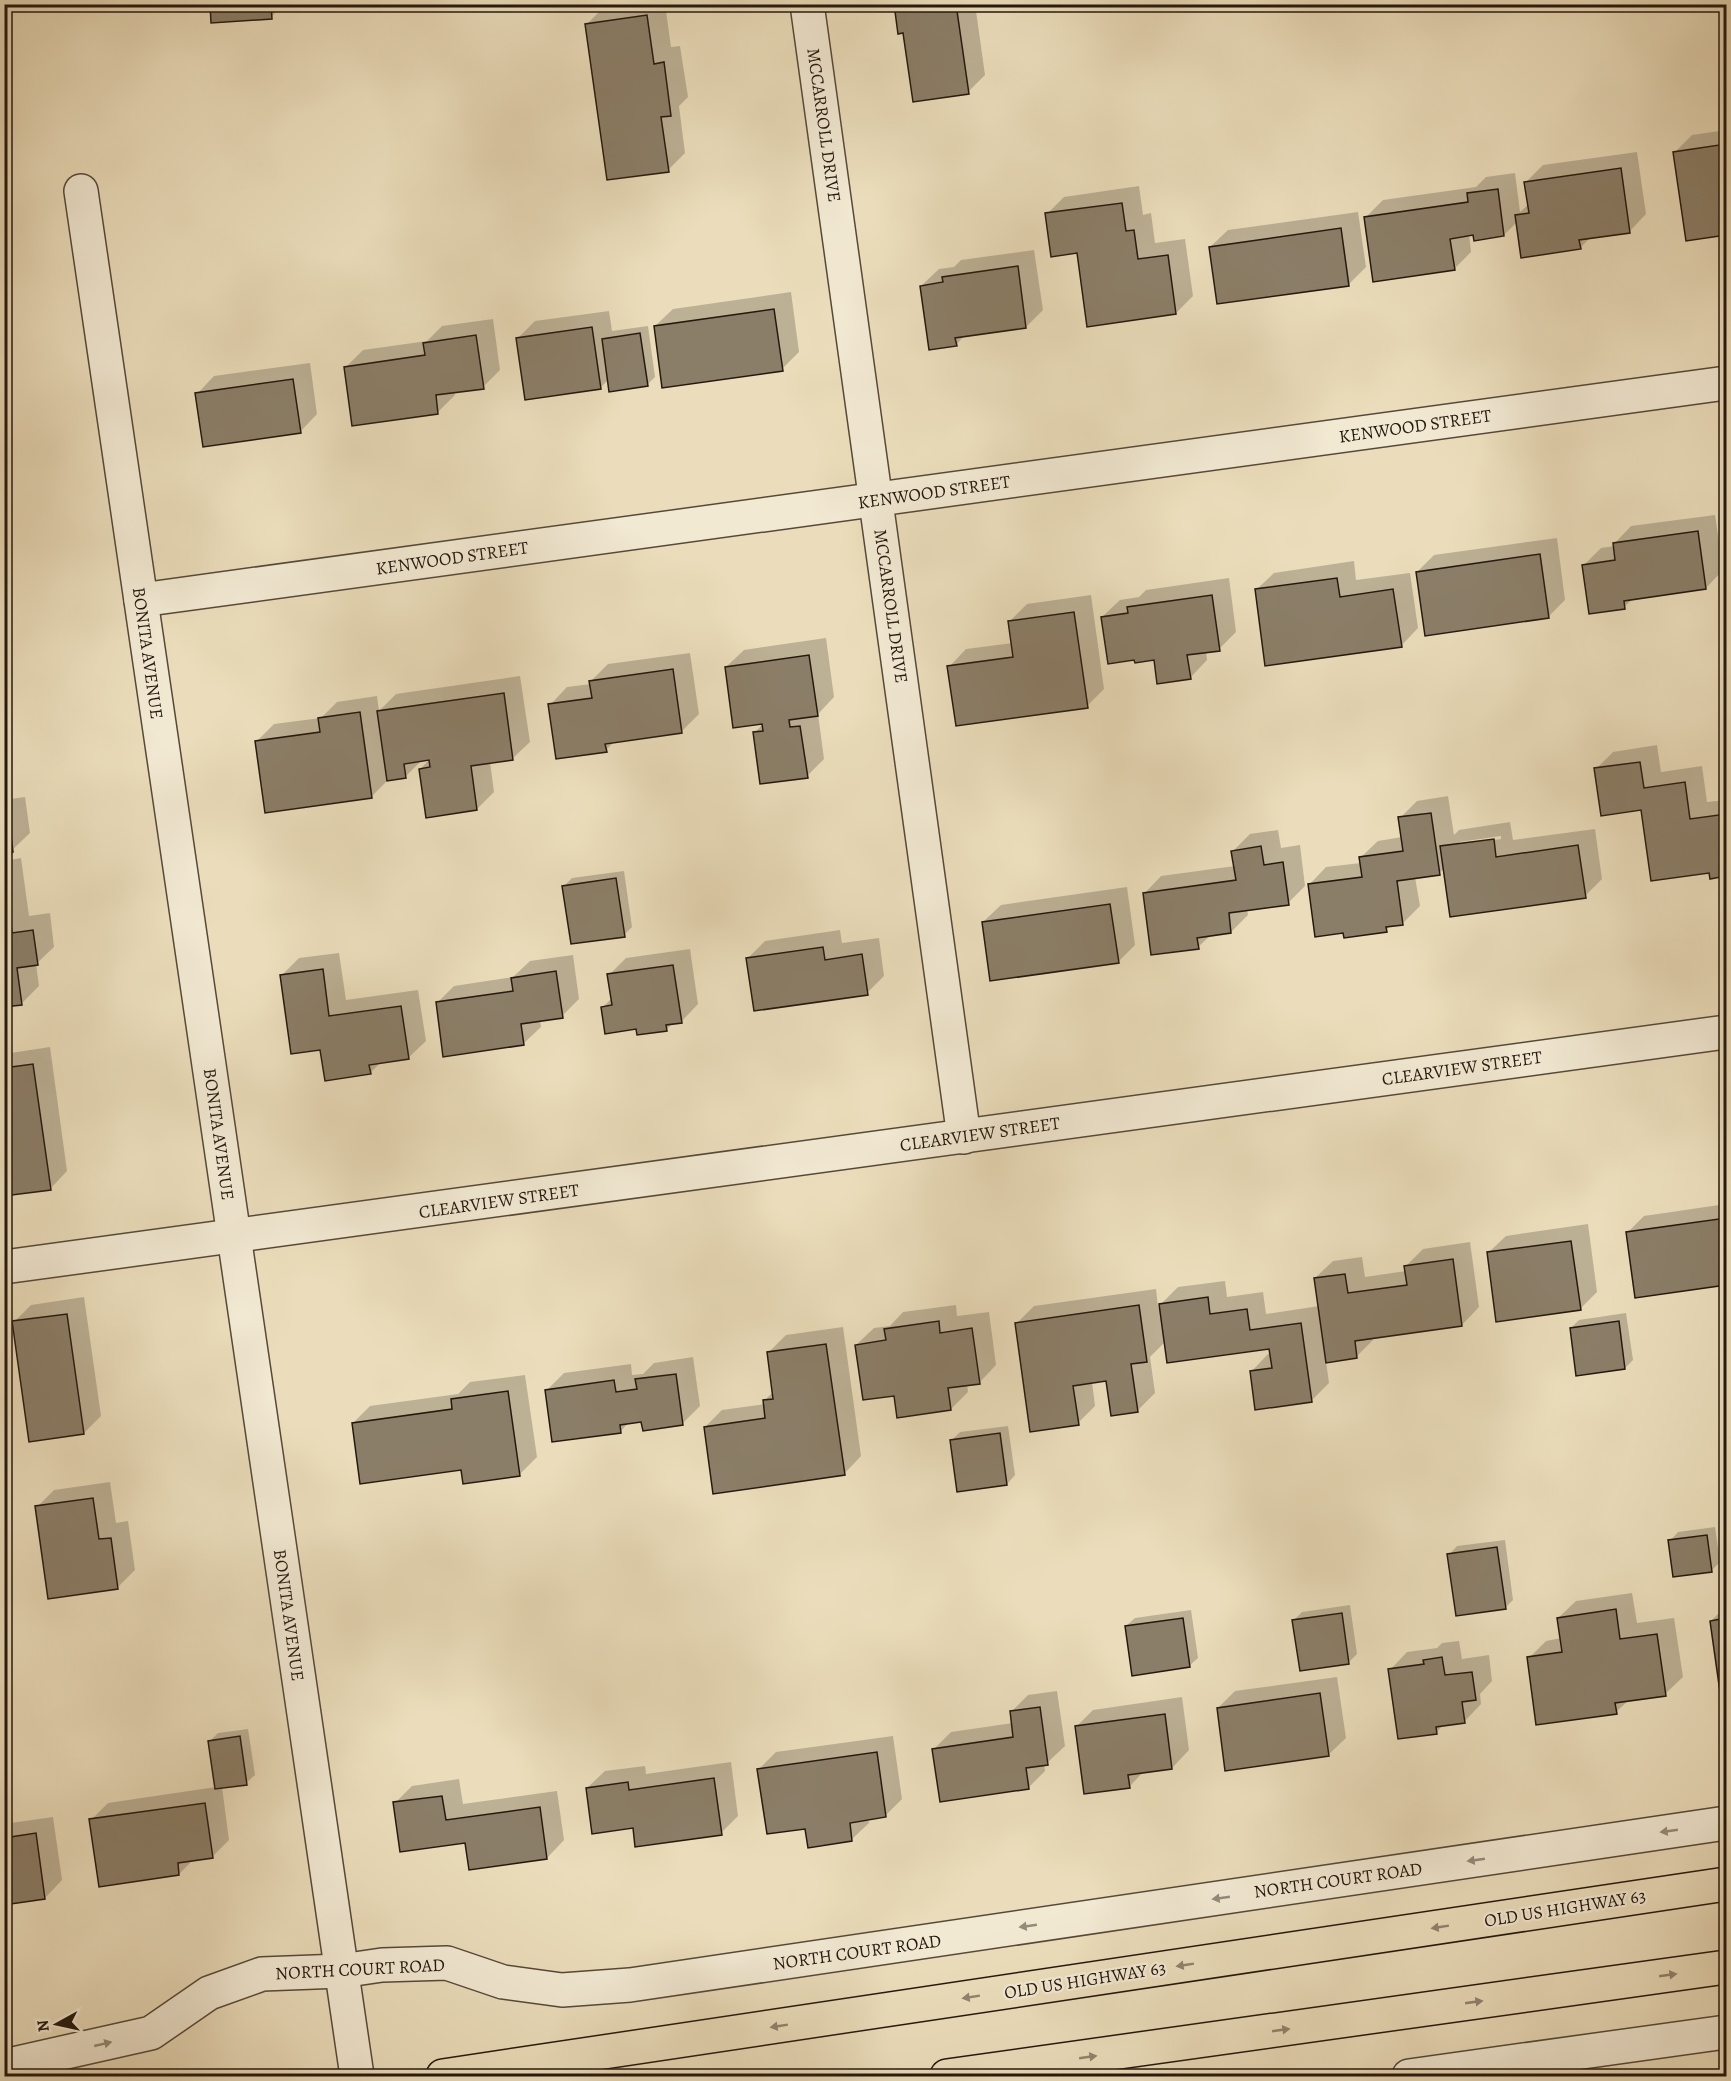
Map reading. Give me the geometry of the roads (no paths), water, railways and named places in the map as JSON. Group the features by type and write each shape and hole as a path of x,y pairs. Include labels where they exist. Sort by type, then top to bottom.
{"highway":[{"name":"OLD US HIGHWAY 63","path":"443,2076 1726,1884"},
{"path":"947,2076 1726,1967"}],"street":[{"name":"MCCARROLL DRIVE","path":"807,4 964,1137"},
{"name":"BONITA AVENUE","path":"81,191 357,2076"},
{"name":"KENWOOD STREET","path":"141,600 1726,383"},
{"name":"CLEARVIEW STREET","path":"4,1267 1726,1032"},
{"name":"NORTH COURT ROAD","path":"4,2066 151,2033 209,1992 262,1974 341,1971 382,1965 447,1963 503,1982 562,1990 630,1985 1726,1822"},
{"path":"1409,2076 1726,2032"}]}
